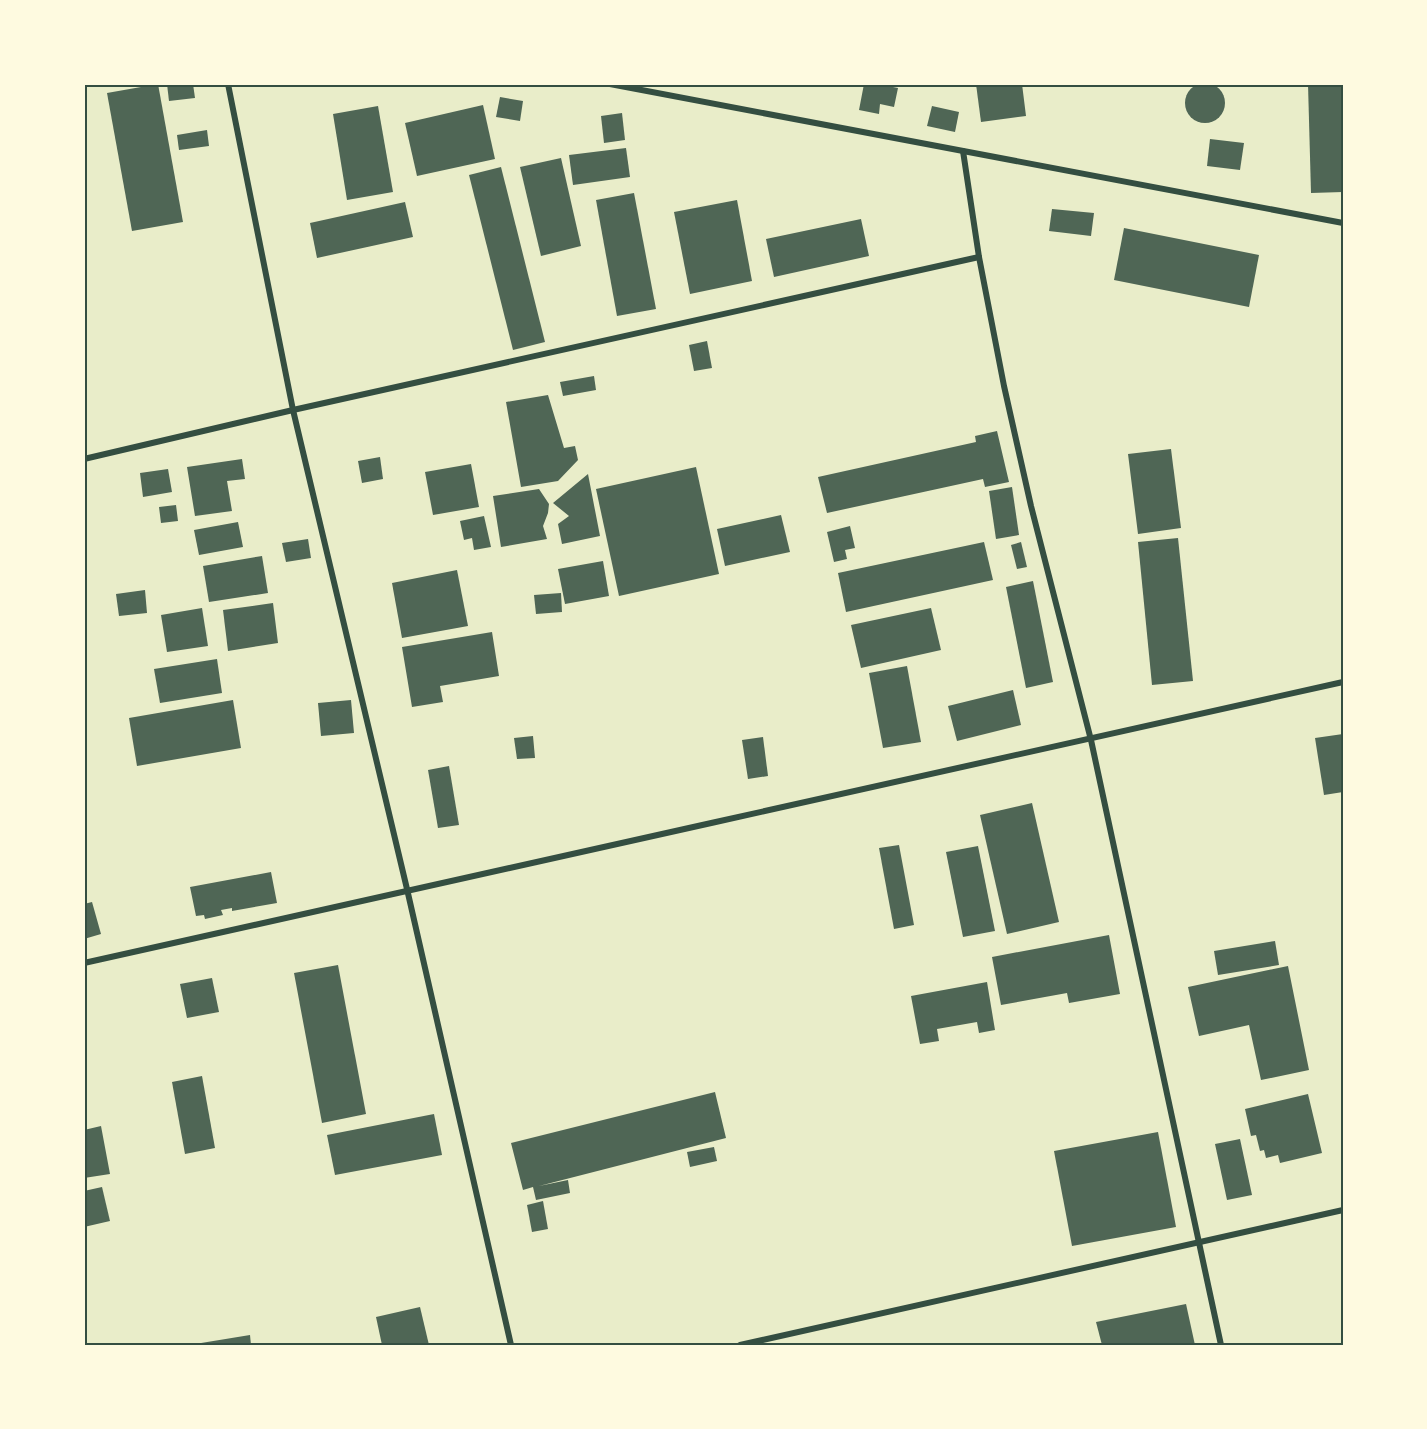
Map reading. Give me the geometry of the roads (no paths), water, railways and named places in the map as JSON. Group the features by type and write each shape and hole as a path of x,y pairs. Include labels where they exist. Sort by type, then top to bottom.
{"street":[{"path":"228,84 292,410 511,1345"},
{"path":"610,84 1343,223"},
{"path":"963,152 978,257 1004,386 1031,506 1091,740 1221,1345"},
{"path":"84,459 292,410 978,257"},
{"path":"84,963 406,889 1091,740 1343,682"},
{"path":"740,1345 1343,1210"}]}
